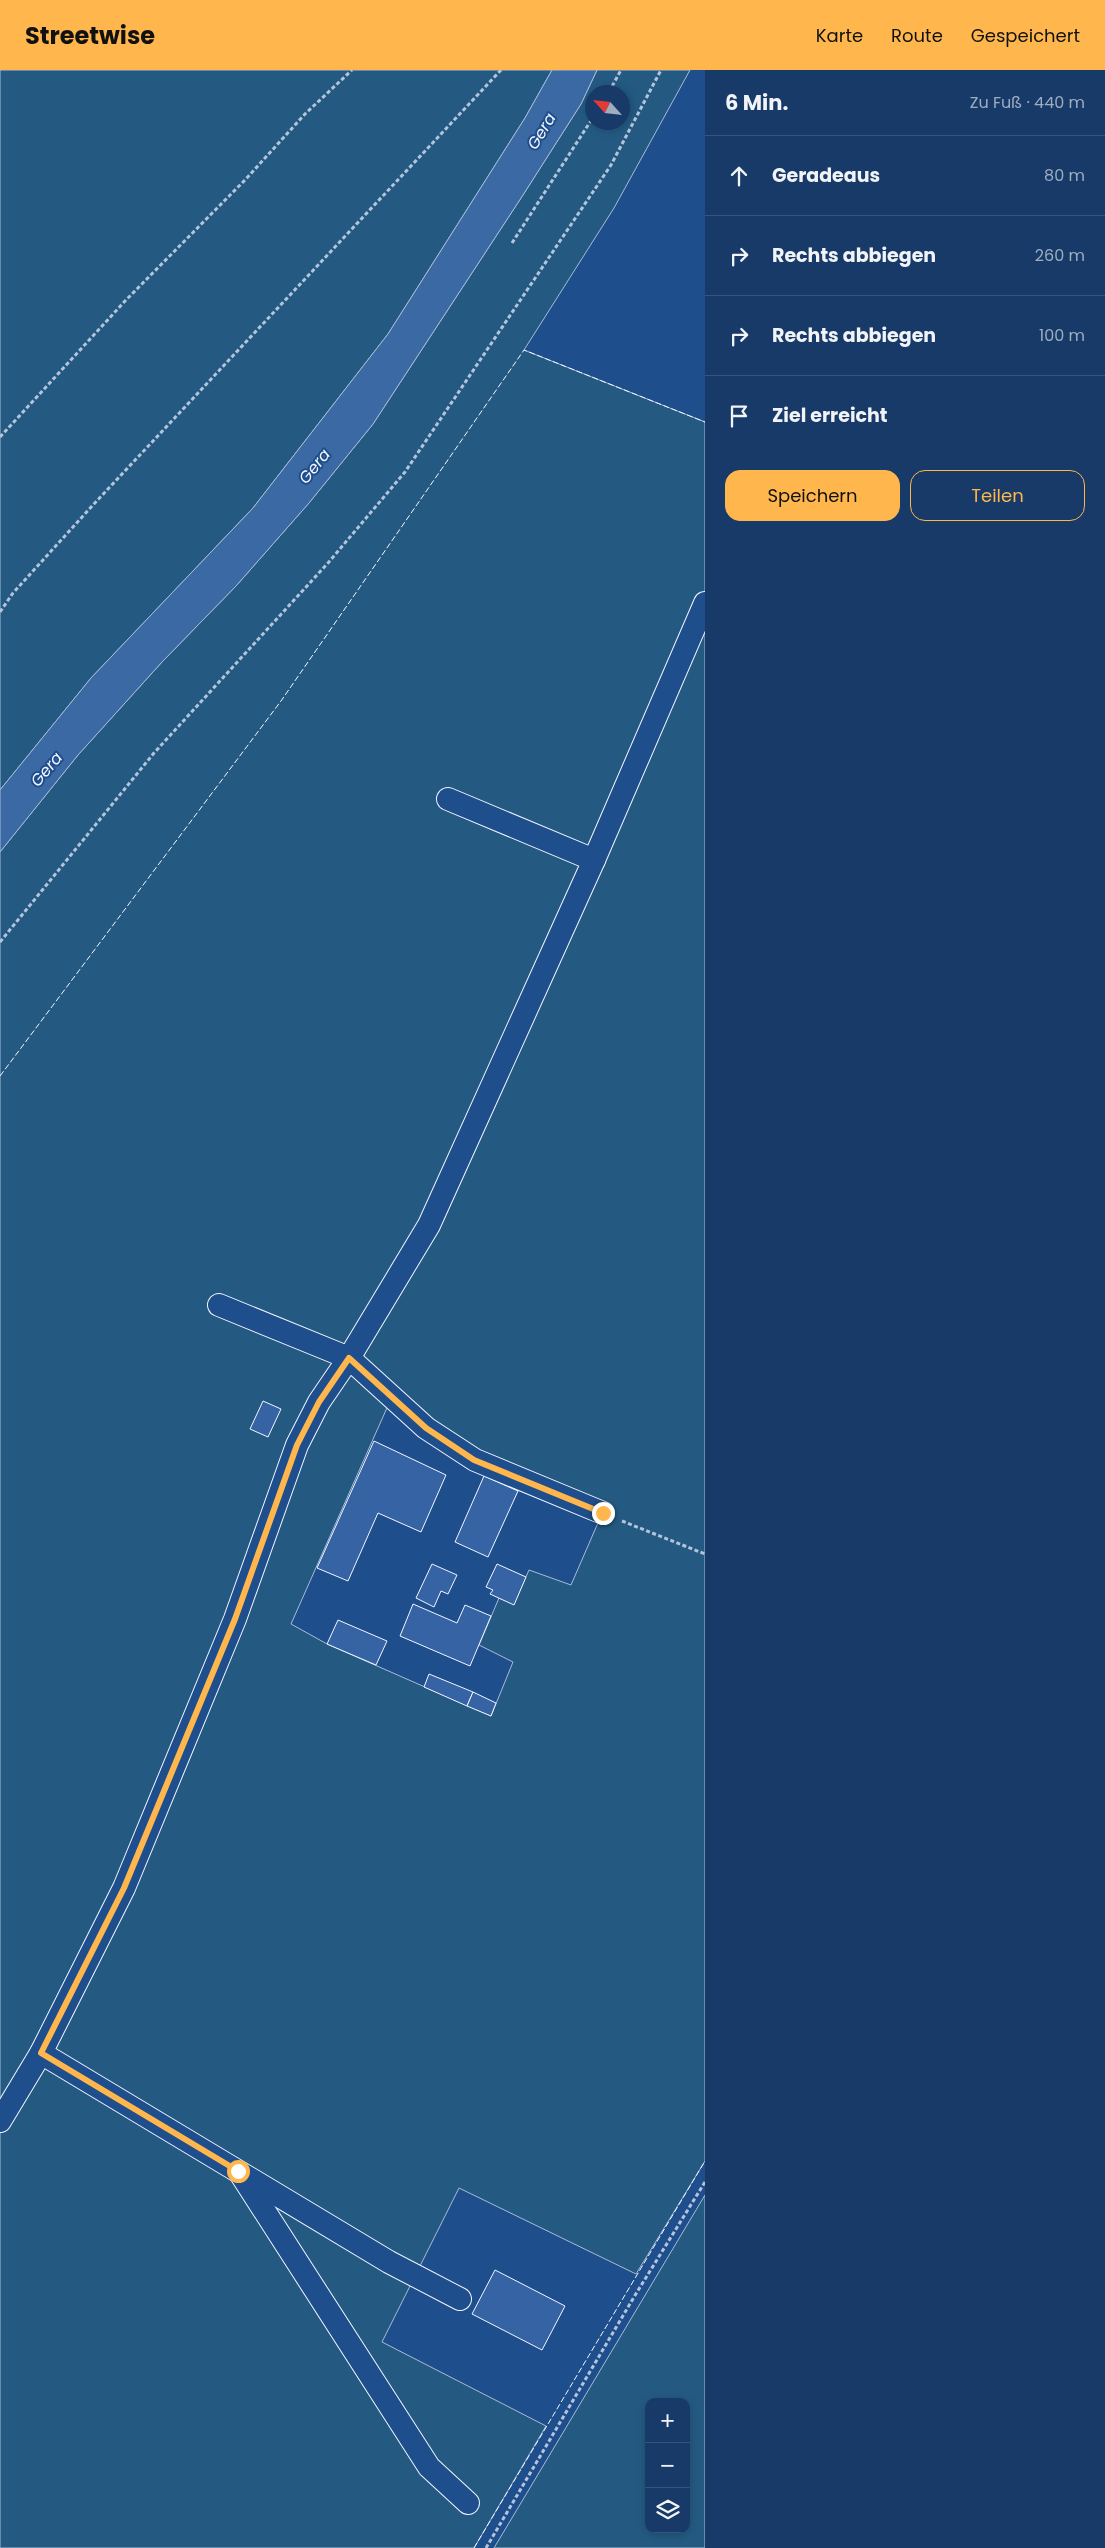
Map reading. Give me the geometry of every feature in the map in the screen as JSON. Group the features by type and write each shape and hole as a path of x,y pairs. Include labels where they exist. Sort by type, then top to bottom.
{"lane":[{"path":"0,2121 41,2053 124,1888 235,1619 297,1445 319,1402 349,1358 429,1225 594,860 705,603"},
{"path":"448,799 594,860"},
{"path":"219,1305 349,1358 426,1428 474,1460 603,1513"},
{"path":"41,2053 389,2262 460,2299"},
{"path":"238,2171 429,2467 468,2503"}],"path":[{"path":"0,437 126,300 245,180 304,114 352,70"},
{"path":"0,612 13,593 93,505 502,70"},
{"path":"612,85 620,70"},
{"path":"0,942 154,753 328,563 405,472 611,165 661,70"},
{"path":"512,243 585,130"},
{"path":"603,1513 705,1554"},
{"path":"486,2548 634,2297 705,2182"}],"shaded area":[{"path":"0,70 552,70 525,118 388,334 253,508 91,678 0,790"},
{"path":"597,70 690,70 614,208 524,350 705,422 705,2161 636,2274 459,2188 382,2342 546,2426 474,2548 0,2548 0,852 78,755 162,662 236,586 309,503 373,424 523,195 585,96 585,130 630,130 630,85 590,85","holes":["394,1392 491,1460 604,1509 571,1585 529,1570 514,1604 499,1598 479,1645 513,1662 491,1716 327,1644 291,1624"]},
{"path":"705,2195 705,2548 494,2548"}],"water":[{"name":"Gera","path":"552,70 597,70 590,85 585,85 585,96 581,104 373,424 309,503 236,586 162,662 78,755 0,852 0,790 91,678 253,508 388,334 525,118"}],"building":[{"path":"263,1401 281,1409 268,1437 250,1429"},
{"path":"374,1441 446,1475 421,1532 378,1513 348,1581 317,1568"},
{"path":"484,1476 518,1491 488,1557 455,1542"},
{"path":"432,1564 457,1575 448,1594 441,1591 434,1607 416,1598"},
{"path":"497,1564 526,1577 514,1605 490,1594 493,1590 486,1587"},
{"path":"413,1604 457,1623 465,1605 491,1616 470,1666 400,1636"},
{"path":"338,1620 387,1641 376,1665 327,1644"},
{"path":"429,1674 473,1692 467,1706 424,1687"},
{"path":"473,1692 496,1703 491,1716 467,1706"},
{"path":"495,2270 565,2306 542,2350 472,2314"}],"fence":[{"path":"0,1076 281,701 524,350 705,422"},
{"path":"474,2548 705,2161"}],"route":[{"path":"238,2171 41,2053 95,1950 124,1888 235,1619 297,1445 319,1402 349,1358 426,1428 474,1460 603,1513"}]}
